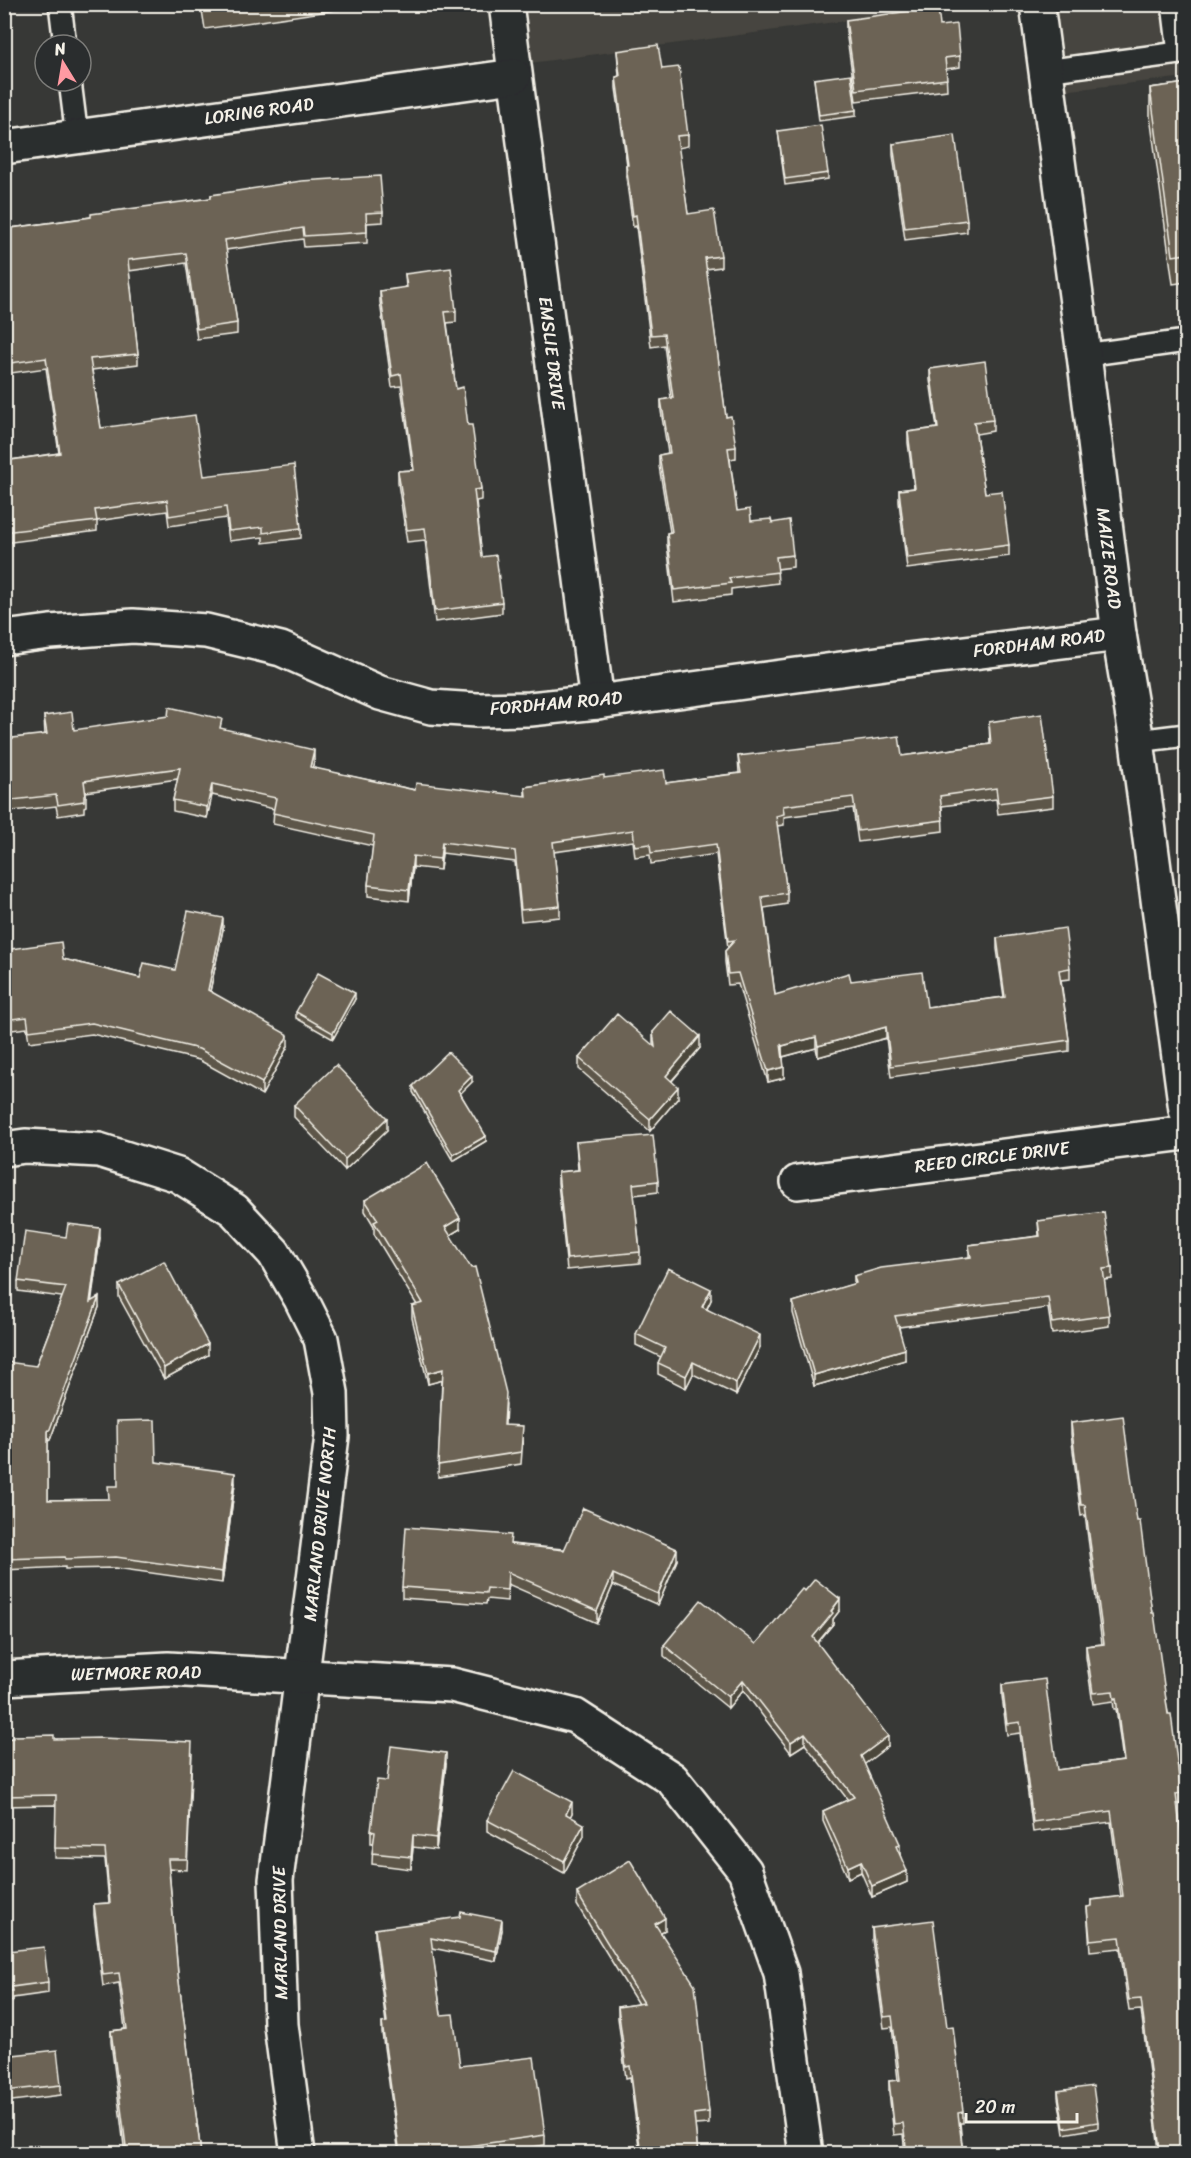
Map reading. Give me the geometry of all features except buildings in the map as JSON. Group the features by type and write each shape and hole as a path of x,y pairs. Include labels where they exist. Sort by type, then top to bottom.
{"street":[{"name":"EMSLIE DRIVE","path":"506,4 597,702"},
{"name":"MAIZE ROAD","path":"1037,4 1119,633 1137,741 1186,1110"},
{"name":"LORING ROAD","path":"4,147 514,76"},
{"name":"FORDHAM ROAD","path":"4,638 133,626 206,631 282,649 380,693 431,707 530,710 1119,633"},
{"name":"REED CIRCLE DRIVE","path":"798,1182 1186,1133"},
{"name":"MARLAND DRIVE NORTH","path":"4,1149 25,1146 99,1150 178,1175 234,1210 274,1253 301,1299 321,1339 331,1393 332,1436 303,1677"},
{"name":"WETMORE ROAD","path":"4,1678 168,1669 452,1685 575,1716 672,1779 745,1871 781,1973 806,2154"},
{"name":"MARLAND DRIVE","path":"298,2154 281,2025 276,1880 303,1677"}],"lane":[{"path":"60,4 64,33"},
{"path":"1045,71 1183,52 1173,4"},
{"path":"72,93 77,137"},
{"path":"1084,355 1186,341"},
{"path":"1137,741 1186,735"}],"shaded area":[{"path":"507,4 962,5 515,65"},
{"path":"1042,5 1186,5 1186,77 1053,92"}]}
